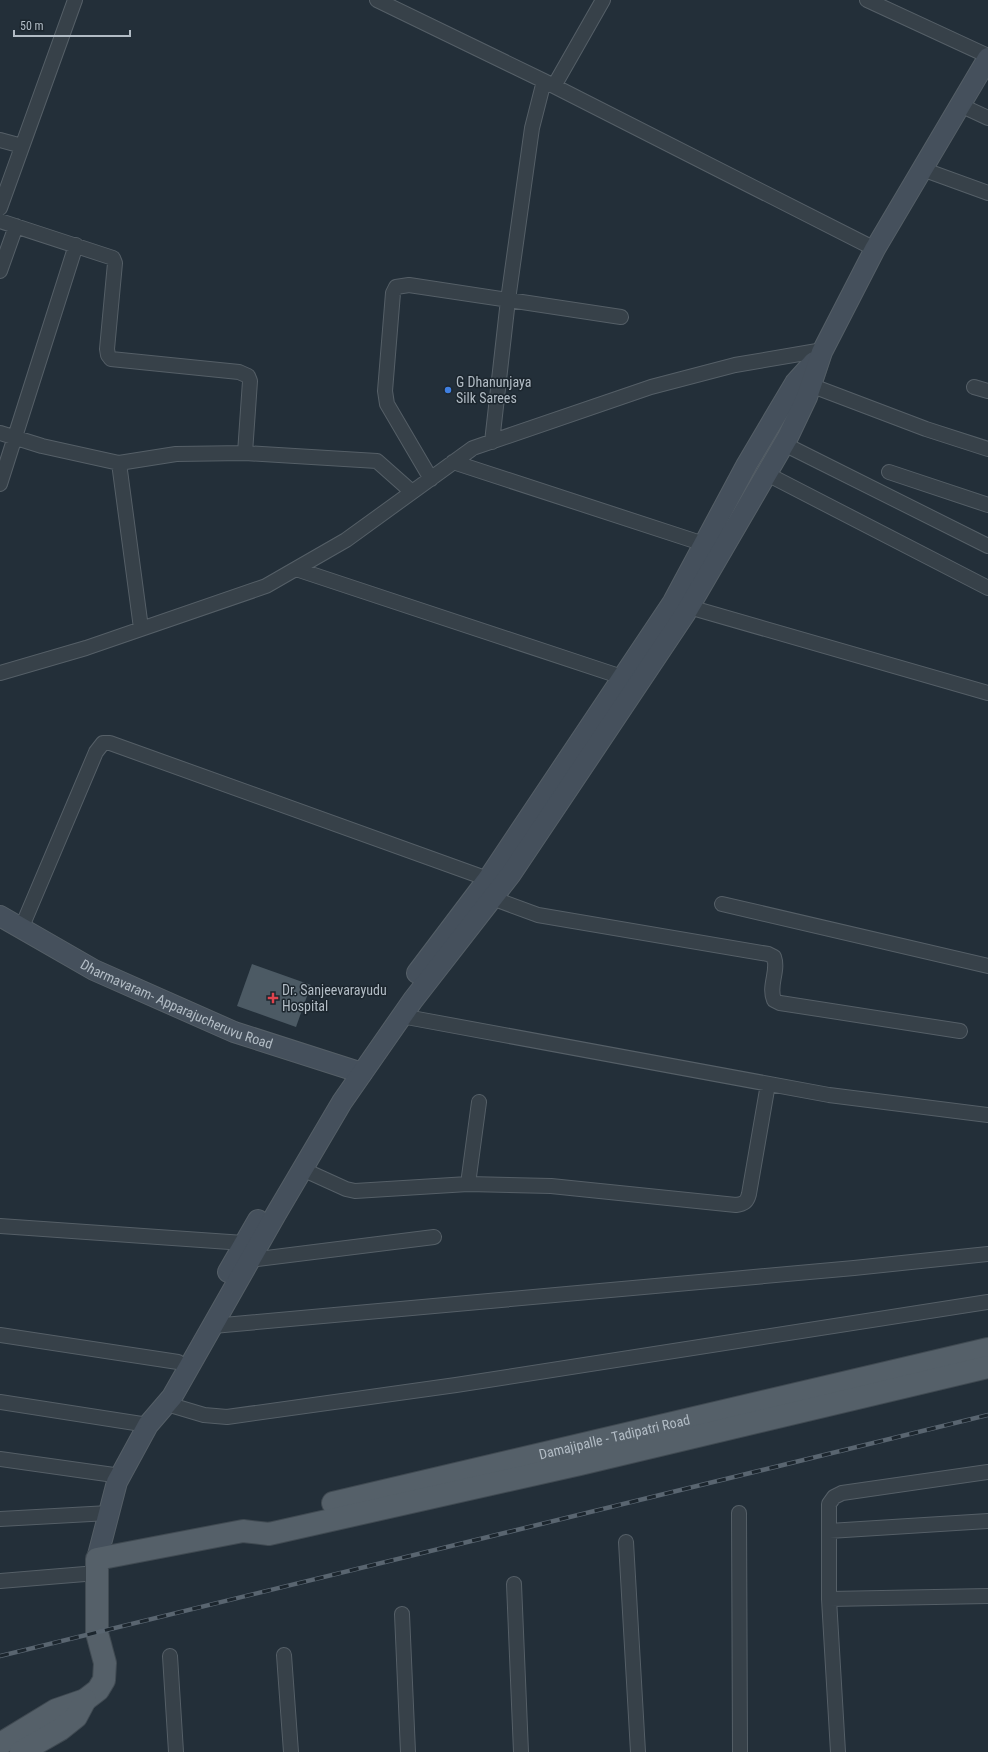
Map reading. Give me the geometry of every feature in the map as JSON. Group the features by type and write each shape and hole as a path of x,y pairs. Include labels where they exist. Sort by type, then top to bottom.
{"main road":[{"path":"630,680 689,608 767,474 784,444 807,397 822,351 875,249 988,57"},
{"path":"150,1422 168,1404 213,1326 247,1251 302,1169 402,993 561,784 630,680 747,464 795,383 822,351"},
{"path":"0,1744 56,1710 85,1700 98,1690 104,1680 105,1663 97,1633 97,1566 109,1513 121,1476 150,1422 159,1398 178,1362 356,1072 511,874 561,784"},
{"name":"Dharmavaram- Apparajucheruvu Road","path":"0,916 94,970 234,1032 356,1072"},
{"name":"Damajipalle - Tadipatri Road","path":"97,1566 243,1531 262,1520 988,1349"},
{"name":"Damajipalle - Tadipatri Road","path":"243,1531 269,1534 572,1465 988,1367"},
{"path":"21,1752 61,1729 76,1717 85,1700"}],"street":[{"path":"0,208 75,0"},
{"path":"377,0 549,83 875,249"},
{"path":"492,442 508,300 532,128 549,83 603,0"},
{"path":"867,0 988,57"},
{"path":"960,105 988,118"},
{"path":"0,140 22,146"},
{"path":"922,169 988,193"},
{"path":"0,221 114,258 115,263 107,349 111,359 238,372 248,376 250,381 244,453"},
{"path":"0,271 16,226"},
{"path":"0,484 16,438 76,245"},
{"path":"431,479 387,404 385,391 393,293 396,287 409,285 621,317"},
{"path":"0,673 86,648 266,586 346,540 473,448 651,387 735,366 822,351"},
{"path":"810,385 926,429 988,449"},
{"path":"974,387 988,391"},
{"path":"0,433 42,446 119,462 176,454 244,453 377,461 412,492"},
{"path":"784,444 988,546"},
{"path":"119,462 141,628"},
{"path":"454,462 704,544"},
{"path":"889,472 988,505"},
{"path":"767,474 988,588"},
{"path":"296,569 630,680"},
{"path":"689,608 988,693"},
{"path":"0,662 21,666"},
{"path":"21,929 96,752 103,743 110,743 488,878"},
{"path":"492,898 538,915 768,954 774,957 776,962 771,993 774,1000 780,1003 960,1032"},
{"path":"722,904 988,966"},
{"path":"401,1016 829,1095 988,1115"},
{"path":"302,1169 346,1189 355,1191 468,1184 550,1186 736,1205 743,1204 748,1199 768,1084"},
{"path":"468,1184 479,1102"},
{"path":"0,1226 247,1251 434,1237"},
{"path":"213,1326 854,1268 988,1254"},
{"path":"168,1404 204,1415 227,1417 435,1388 988,1302"},
{"path":"0,1335 178,1362"},
{"path":"0,1402 150,1422"},
{"path":"0,1459 121,1476"},
{"path":"838,1752 829,1599 829,1504 834,1497 842,1493 988,1472"},
{"path":"0,1519 109,1513"},
{"path":"738,1514 740,1752"},
{"path":"829,1531 988,1521"},
{"path":"626,1542 638,1752"},
{"path":"0,1580 97,1566"},
{"path":"514,1584 521,1752"},
{"path":"829,1599 988,1596"},
{"path":"402,1614 408,1752"},
{"path":"284,1655 291,1752"},
{"path":"170,1656 176,1752"}],"building":[{"path":"252,964 311,985 296,1027 237,1006"}],"railway":[{"path":"0,1656 988,1415"}],"place":[{"name":"G Dhanunjaya Silk Sarees","path":"448,390"},
{"name":"Dr. Sanjeevarayudu Hospital","path":"273,998"}]}
